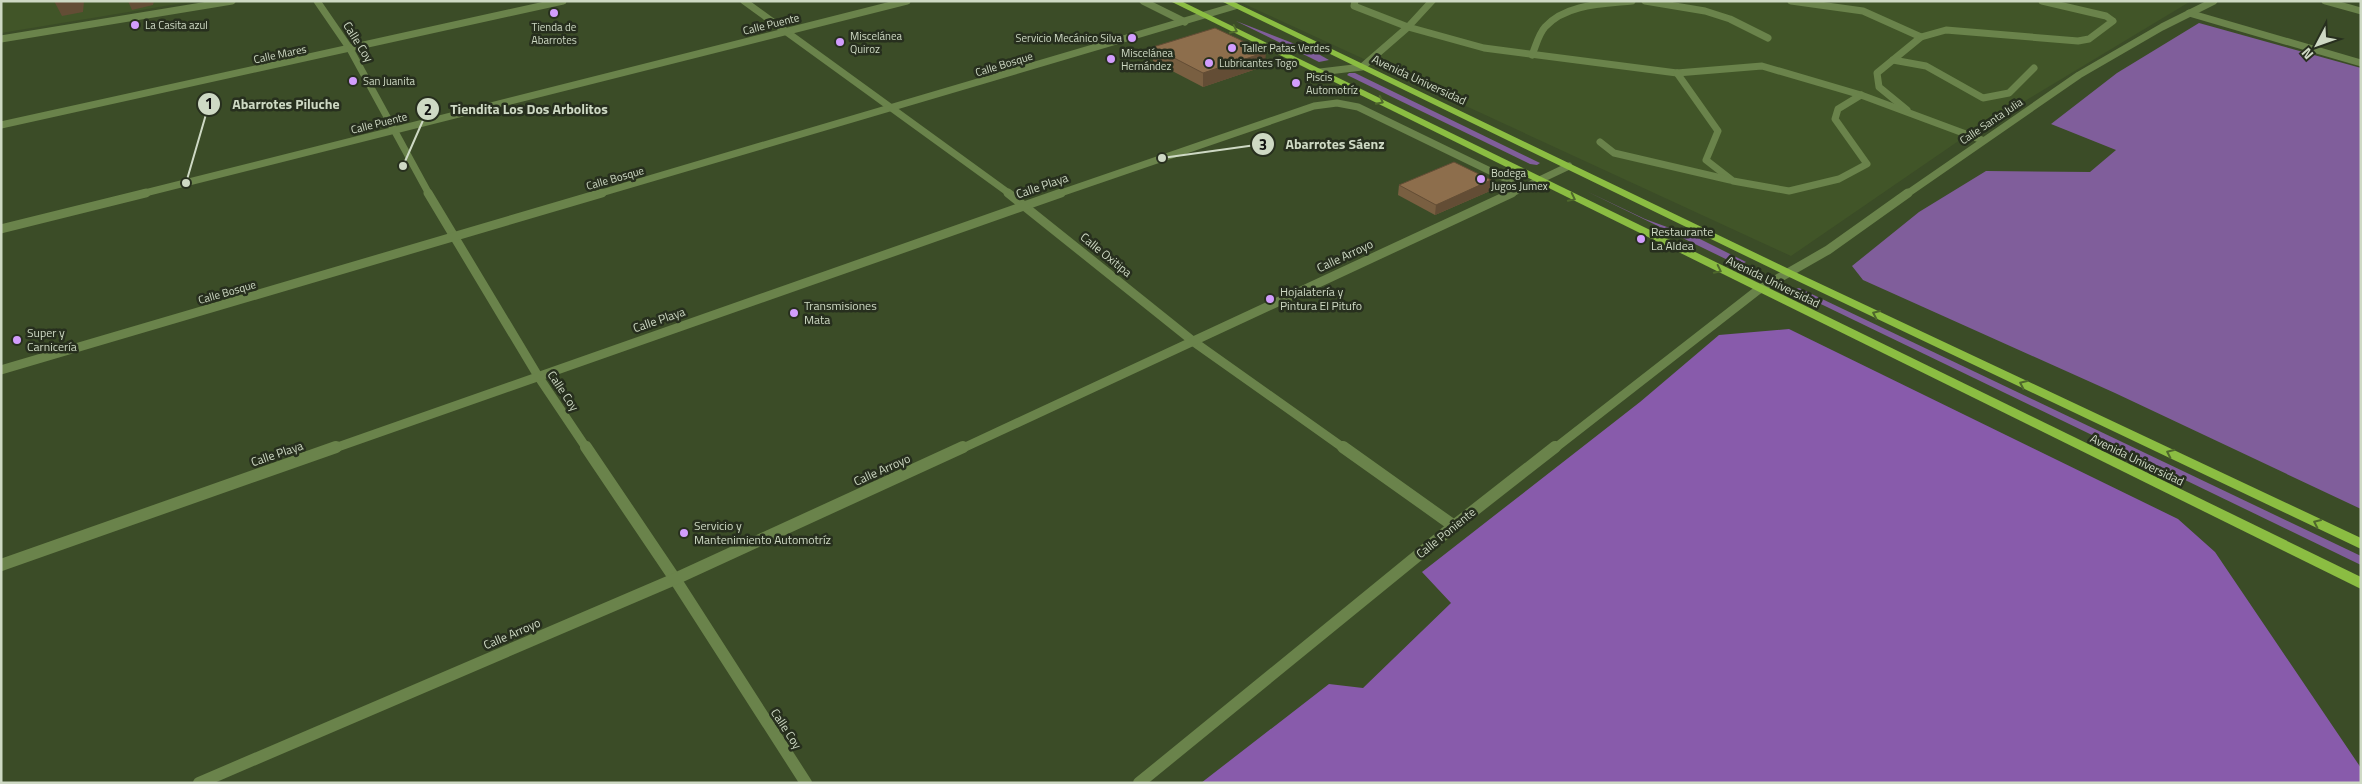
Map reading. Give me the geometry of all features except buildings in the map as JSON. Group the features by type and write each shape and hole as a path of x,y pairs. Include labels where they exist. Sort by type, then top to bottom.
{"main road":[{"name":"Avenida Universidad","path":"1174,1 1758,290 2361,584"},
{"name":"Avenida Universidad","path":"1225,1 1789,273 2361,544"}],"street":[{"path":"1,39 232,1"},
{"name":"Calle Coy","path":"317,1 350,49 393,131 538,376 675,579 806,783"},
{"name":"Calle Mares","path":"1,125 563,1"},
{"name":"Calle Oxitipa","path":"744,1 1025,205 1194,342 1454,526"},
{"name":"Calle Puente","path":"1,230 907,1"},
{"path":"1143,1 1185,22"},
{"path":"1354,1 1354,6 1408,26 1484,48 1676,73 1762,66 1862,95 1982,140"},
{"path":"1320,72 1362,67 1408,26 1432,1"},
{"path":"1532,55 1544,27 1562,15 1580,7 1632,1"},
{"path":"1645,1 1705,11 1730,19 1768,38"},
{"path":"1791,1 1863,12 1921,37"},
{"path":"1914,115 1879,87 1877,73 1921,37 1946,30 2078,41 2089,39 2113,21 2106,16 2042,1"},
{"name":"Calle Santa Julia","path":"1758,290 1828,250 1982,140 2079,75 2189,12 2214,1"},
{"path":"2325,1 2361,11"},
{"path":"1705,11 1706,2"},
{"name":"Calle Bosque","path":"1,370 892,109 1235,6"},
{"path":"2189,12 2361,63"},
{"path":"1893,60 1926,66 1983,98 2009,93 2034,68"},
{"path":"1676,73 1718,131 1706,160 1733,181"},
{"path":"1600,142 1614,152 1733,181 1789,191 1839,179 1867,164 1835,120 1838,109 1862,95"},
{"name":"Calle Playa","path":"1,565 1025,205 1327,103 1338,102 1358,107 1523,187"},
{"name":"Calle Arroyo","path":"199,783 675,579 1194,342 1568,166"},
{"name":"Calle Poniente","path":"1139,783 1454,526 1758,290"}],"shaded area":[{"path":"1,1 195,1 1,33"},
{"path":"1238,1 2191,1 1957,142 1791,256"},
{"path":"1236,21 1313,51 1329,60 1319,62"},
{"path":"2199,23 2361,68 2361,509 2115,393 1863,280 1852,266 1919,212 1986,171 2090,172 2116,150 2051,124 2117,73"},
{"path":"1355,73 1540,163 1537,165 1530,164 1347,75"},
{"path":"1586,191 1645,219 1700,239 1746,262 1740,265 1736,264"},
{"path":"1799,288 2361,556 2361,565 1798,293 1795,289"},
{"path":"1789,329 2178,519 2215,552 2361,768 2361,783 1201,783 1329,684 1363,688 1451,603 1422,572 1640,402 1719,335"}],"place":[{"name":"Tienda de Abarrotes","path":"554,13"},
{"name":"La Casita azul","path":"135,25"},
{"name":"Servicio Mecánico Silva","path":"1132,38"},
{"name":"Miscelánea Quiroz","path":"840,42"},
{"name":"Taller Patas Verdes","path":"1232,48"},
{"name":"Miscelánea Hernández","path":"1111,59"},
{"name":"Lubricantes Togo","path":"1209,63"},
{"name":"San Juanita","path":"353,81"},
{"name":"Piscis Automotríz","path":"1296,83"},
{"name":"Abarrotes Sáenz","path":"1162,158"},
{"name":"Tiendita Los Dos Arbolitos","path":"403,166"},
{"name":"Bodega Jugos Jumex","path":"1481,179"},
{"name":"Abarrotes Piluche","path":"186,183"},
{"name":"Restaurante La Aldea","path":"1641,239"},
{"name":"Hojalatería y Pintura El Pitufo","path":"1270,299"},
{"name":"Transmisiones Mata","path":"794,313"},
{"name":"Super y Carnicería","path":"17,340"},
{"name":"Servicio y Mantenimiento Automotríz","path":"684,533"}]}
